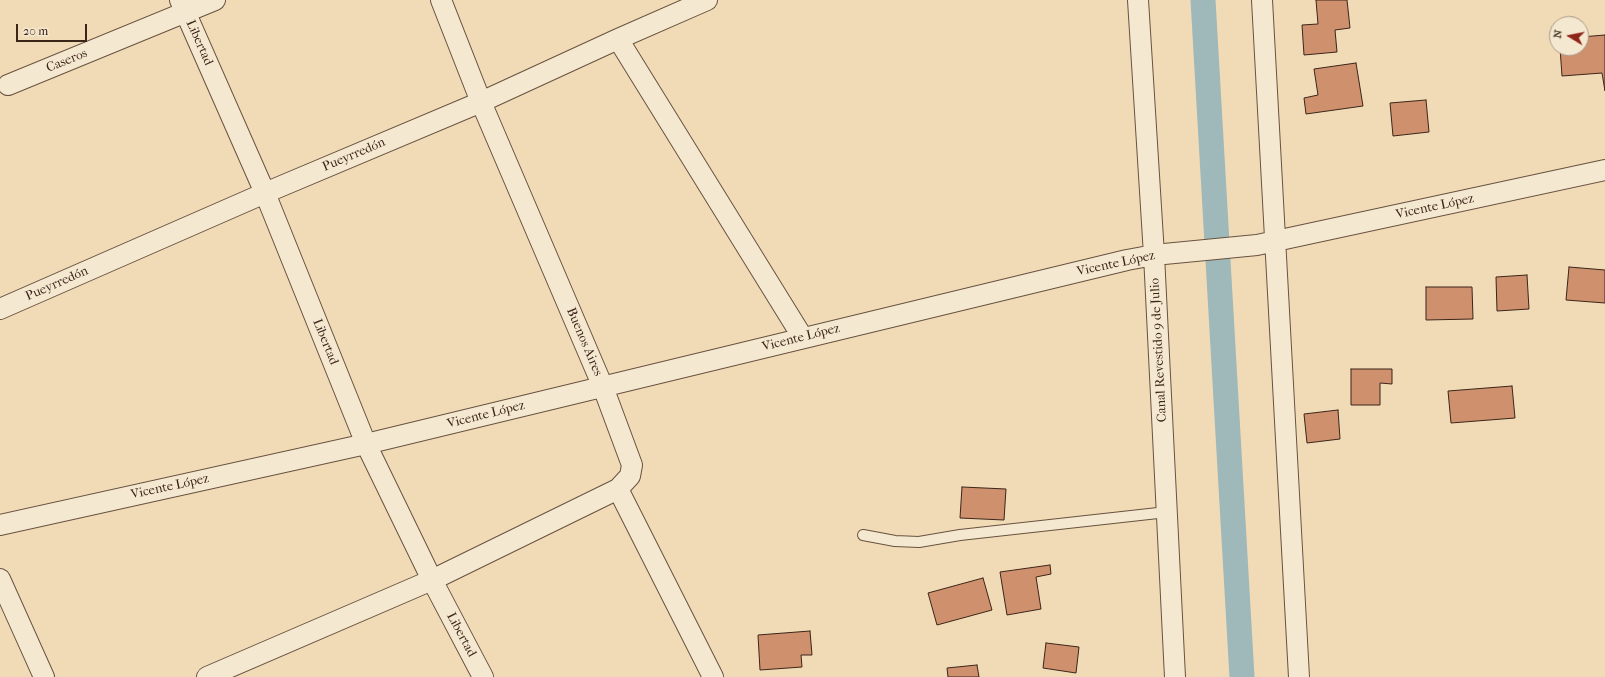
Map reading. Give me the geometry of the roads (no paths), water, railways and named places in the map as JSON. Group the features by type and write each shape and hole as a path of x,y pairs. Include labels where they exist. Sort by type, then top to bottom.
{"street":[{"name":"Caseros","path":"8,85 183,6 215,0"},
{"name":"Buenos Aires","path":"441,0 481,102 603,387 632,465 630,476 618,489"},
{"name":"Pueyrredón","path":"0,309 265,193 481,102 707,0"},
{"name":"Canal Revestido 9 de Julio","path":"1138,0 1160,254 1167,512 1175,677"},
{"path":"1262,0 1266,243 1299,677"},
{"name":"Libertad","path":"183,6 265,193 366,444 432,580 483,677"},
{"path":"618,39 803,338"},
{"name":"Vicente López","path":"0,525 366,444 1119,262 1160,254 1266,243 1605,170"},
{"path":"207,677 432,580 618,489 713,677"},
{"path":"0,579 44,677"}],"lane":[{"path":"863,535 895,541 919,542 960,535 1167,512"}],"waterway":[{"path":"1203,0 1242,677"}]}
